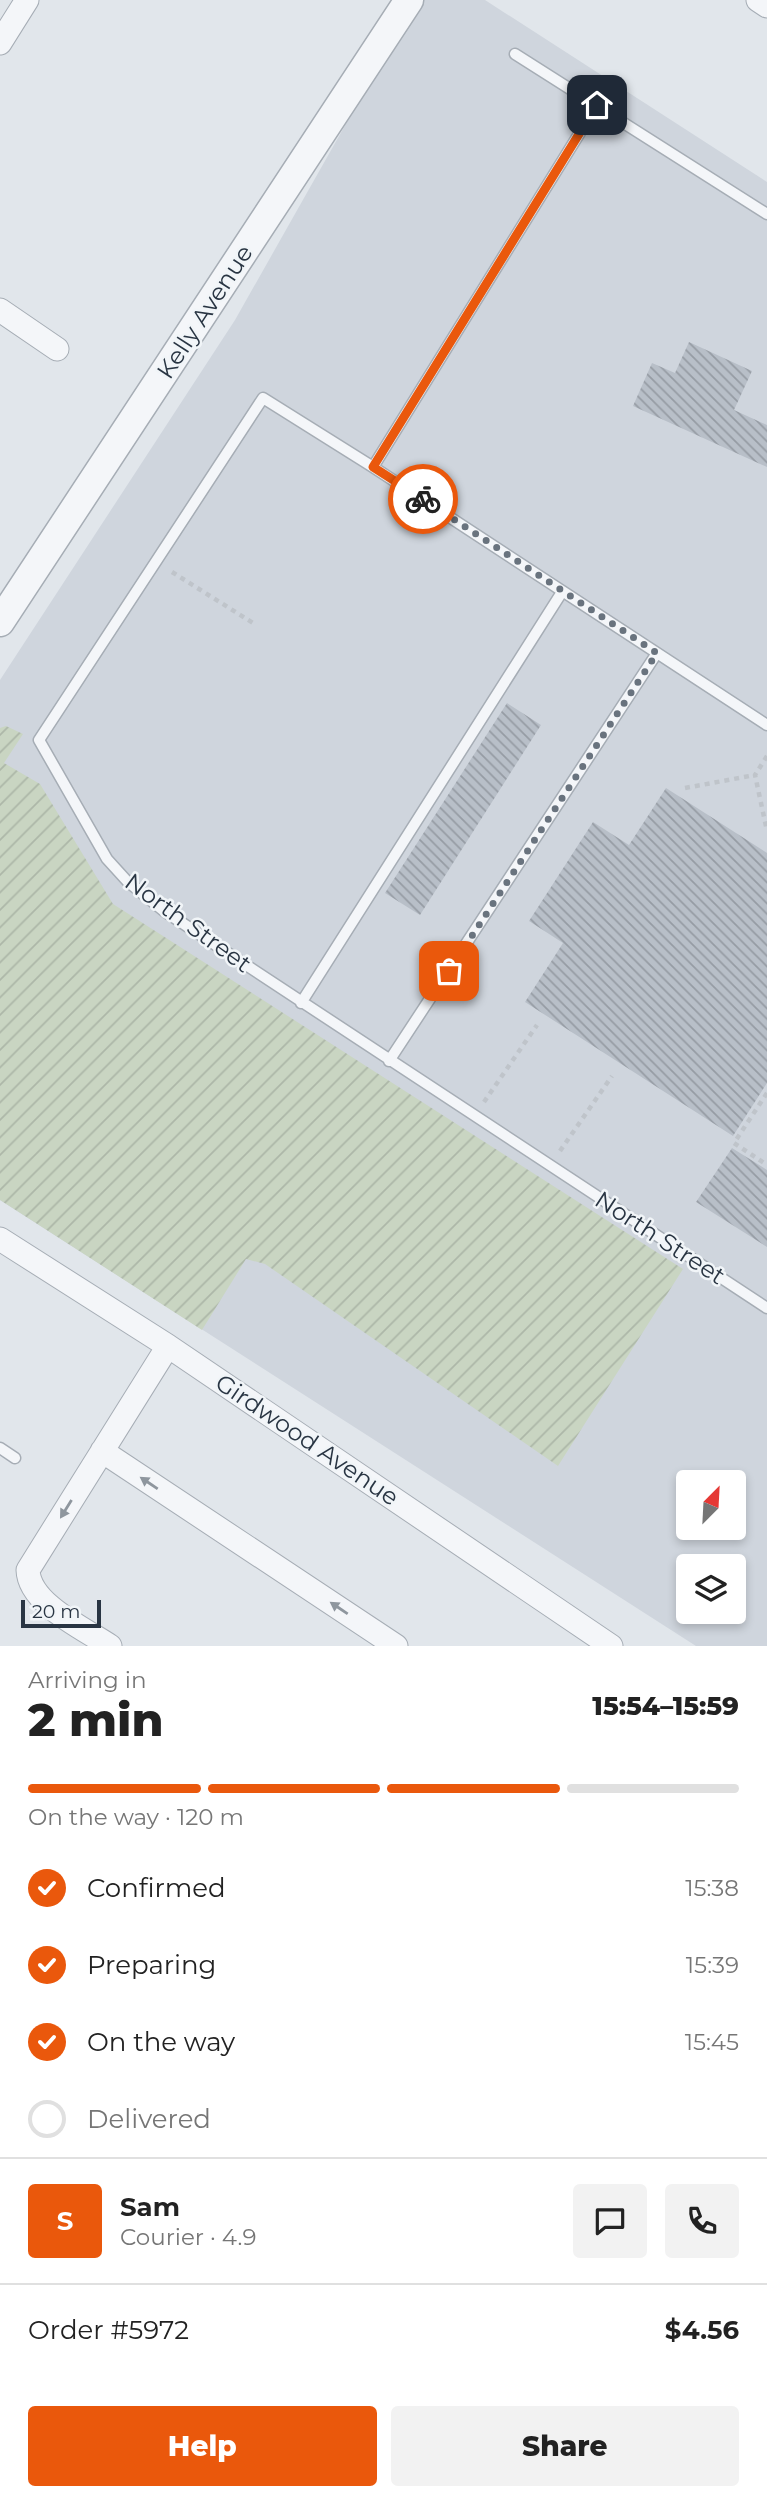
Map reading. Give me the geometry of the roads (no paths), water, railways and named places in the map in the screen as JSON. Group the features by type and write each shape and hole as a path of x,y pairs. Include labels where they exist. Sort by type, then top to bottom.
{"street":[{"path":"0,43 27,0"},
{"name":"Kelly Avenue","path":"0,622 409,0"},
{"path":"758,0 767,6"},
{"path":"0,310 57,349"},
{"name":"Girdwood Avenue","path":"0,1239 168,1346 611,1646"},
{"path":"110,1646 41,1600 28,1578 28,1570 168,1346"},
{"path":"102,1451 396,1646"}],"lane":[{"path":"515,54 767,214"},
{"path":"373,467 597,105"},
{"name":"North Street","path":"767,725 263,398 39,740 107,859 127,881 163,911 767,1308"},
{"path":"301,1003 562,592"},
{"path":"389,1061 657,653"},
{"path":"0,1448 15,1458"}]}
